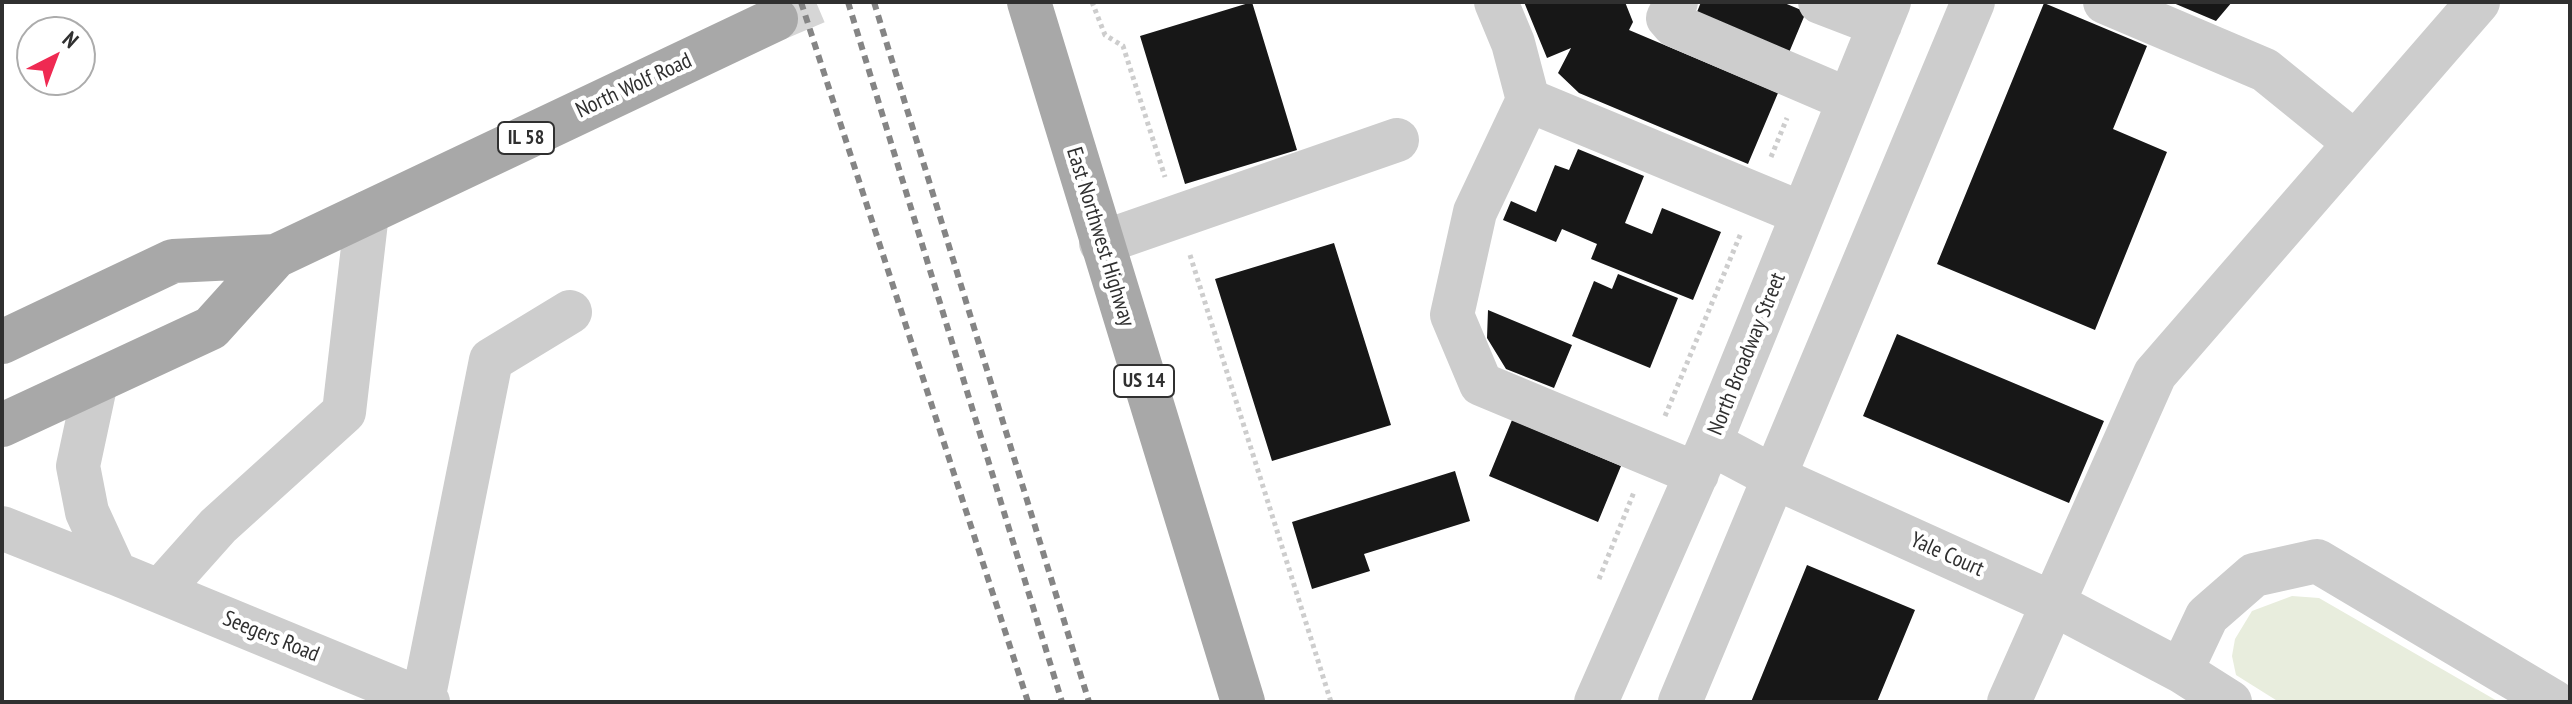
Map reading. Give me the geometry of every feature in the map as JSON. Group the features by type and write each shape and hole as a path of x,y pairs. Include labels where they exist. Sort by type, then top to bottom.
{"main road":[{"name":"East Northwest Highway","path":"1029,2 1243,702"},
{"name":"North Wolf Road","path":"2,342 173,261 276,256 776,19"},
{"name":"North Wolf Road","path":"2,425 211,328 276,256"}],"street":[{"path":"1496,2 1513,43 1528,100 1803,214"},
{"path":"1676,2 1668,18 1674,25 1849,100"},
{"path":"1820,2 1884,13"},
{"path":"1680,702 1973,2"},
{"path":"2105,2 2265,70 2355,143"},
{"path":"2009,702 2155,374 2478,2"},
{"name":"North Broadway Street","path":"1596,702 1704,458 1884,13"},
{"name":"Yale Court","path":"1528,100 1475,212 1452,315 1481,384 1649,455 1704,458 1776,478 2052,603 2181,671 2230,702"},
{"path":"1101,243 1397,140"},
{"path":"160,591 218,526 344,412 367,213"},
{"path":"425,701 491,360 570,312"},
{"path":"96,382 78,466 87,512 115,573"},
{"name":"Seegers Road","path":"2,528 425,701"},
{"path":"2181,671 2207,616 2254,575 2317,561 2554,702"}],"path":[{"path":"1092,2 1105,35 1123,46 1331,702"},
{"path":"1596,586 1802,80"}],"green space":[{"path":"2292,596 2319,598 2499,702 2279,702 2236,675 2232,656 2235,639 2252,611"}],"building":[{"path":"1252,2 1297,150 1185,184 1140,36"},
{"path":"1524,2 1625,2 1633,22 1629,30 1778,93 1748,164 1579,93 1558,73 1571,48 1547,58"},
{"path":"1701,2 1782,2 1806,12 1788,55 1695,17"},
{"path":"2171,2 2232,2 2216,21"},
{"path":"2044,3 2147,46 2113,129 2167,152 2095,330 1937,264"},
{"path":"1578,149 1644,176 1625,223 1652,234 1662,208 1721,232 1693,300 1591,259 1597,244 1562,229 1556,242 1503,220 1511,201 1536,212 1555,165 1569,170"},
{"path":"1334,243 1391,425 1272,461 1215,279"},
{"path":"1618,274 1678,298 1650,368 1572,336 1594,281 1612,289"},
{"path":"1488,310 1572,345 1554,388 1506,369 1487,338"},
{"path":"1897,334 2104,421 2069,503 1863,416"},
{"path":"1512,420 1621,466 1598,522 1489,476"},
{"path":"1455,471 1470,521 1364,554 1370,571 1312,589 1292,522"},
{"path":"1807,565 1915,610 1877,702 1751,702"}],"tunnel":[{"path":"776,19 816,2"}],"railway":[{"path":"801,2 1028,702"},
{"path":"848,2 1062,702"},
{"path":"874,2 1089,702"}]}
